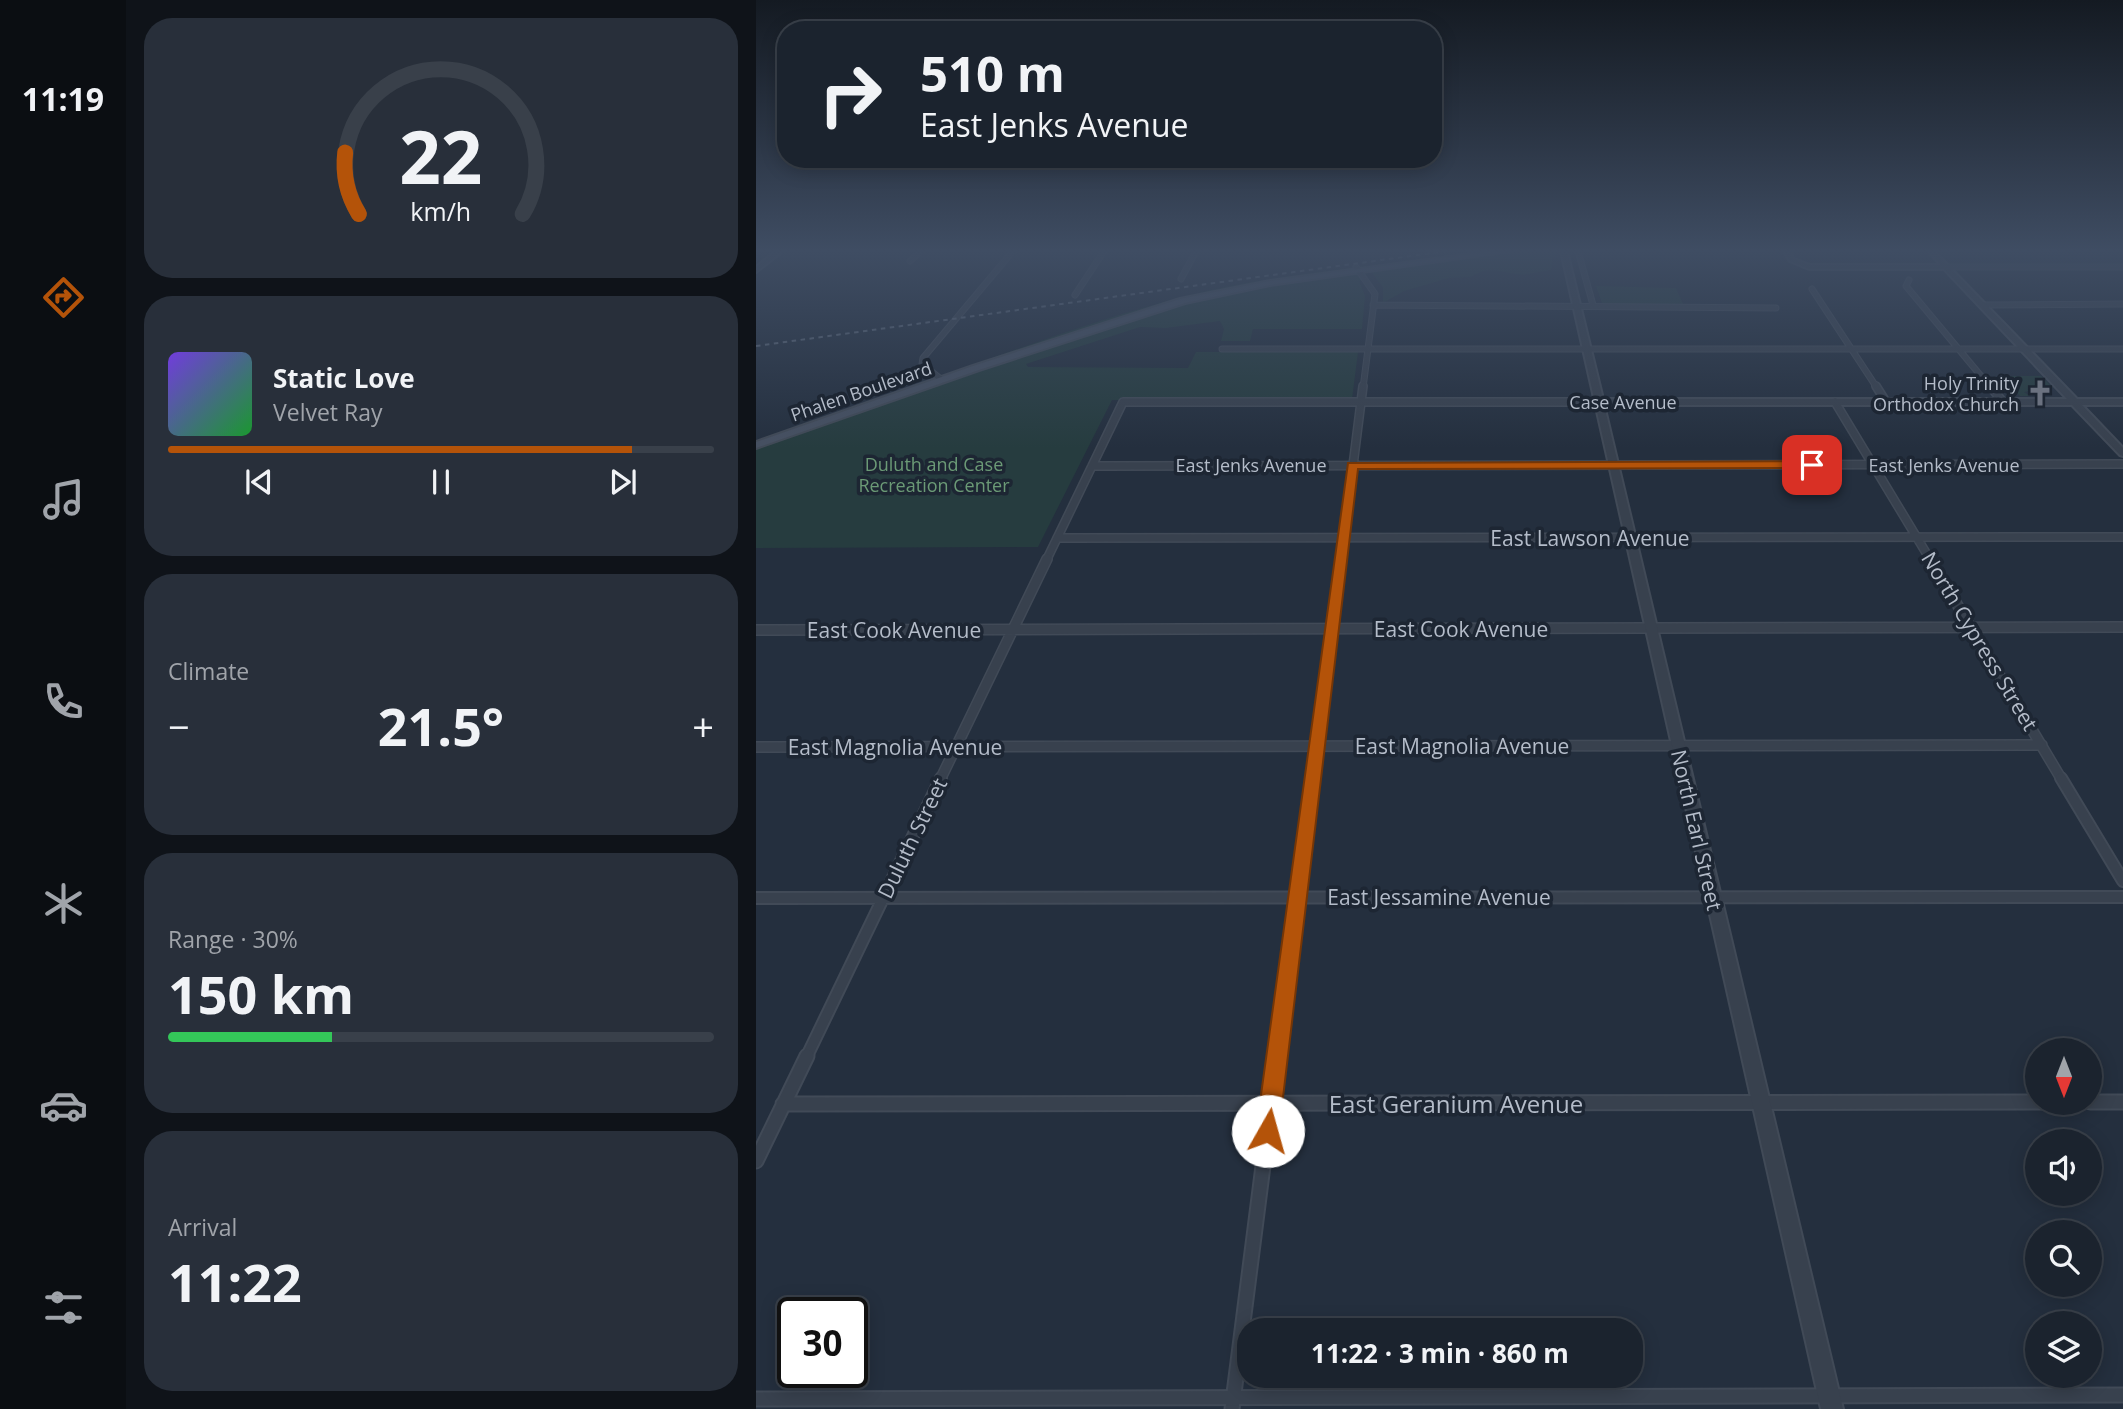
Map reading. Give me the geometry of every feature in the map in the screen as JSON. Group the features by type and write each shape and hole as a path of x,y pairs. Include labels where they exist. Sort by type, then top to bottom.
{"main road":[{"name":"Phalen Boulevard","path":"756,439 1121,317"},
{"name":"Phalen Boulevard","path":"756,445 940,378"}],"street":[{"path":"940,378 922,364 923,358 958,317"},
{"path":"1233,1403 1372,317"},
{"name":"North Earl Street","path":"1580,317 1759,1103 1831,1402"},
{"path":"1830,317 1886,402"},
{"path":"1931,317 2003,402"},
{"path":"1993,317 2123,453"},
{"path":"1222,349 2123,349"},
{"name":"Case Avenue","path":"1122,402 2123,402"},
{"name":"Duluth Street","path":"756,1161 1122,402"},
{"name":"North Cypress Street","path":"1835,402 2123,881"},
{"name":"East Jenks Avenue","path":"1092,466 2123,464"},
{"name":"East Lawson Avenue","path":"1057,538 2123,537"},
{"name":"East Cook Avenue","path":"756,630 2123,627"},
{"name":"East Magnolia Avenue","path":"756,747 2042,745"},
{"name":"East Jessamine Avenue","path":"756,898 2123,897"},
{"name":"East Geranium Avenue","path":"783,1104 2025,1102"},
{"path":"2102,1102 2123,1102"},
{"path":"756,1399 1233,1403 1831,1402 2123,1395"}],"green space":[{"path":"1113,317 1140,317 942,380 937,377"},
{"name":"Duluth and Case Recreation Center","path":"1141,317 1363,317 1362,329 1253,329 1250,341 1221,341 1224,329 1220,321 1166,328 1140,327 1026,364 1028,367 1188,368 1196,352 1358,352 1352,399 1112,400 1038,547 756,548 756,448"},
{"path":"2002,376 2041,376 2053,388 2024,392 2030,396 2020,396"}],"railway":[{"path":"756,346 969,317"}],"place":[{"name":"Holy Trinity Orthodox Church","path":"2040,393"}],"route":[{"path":"1268,1131 1353,465 1812,465"}]}
